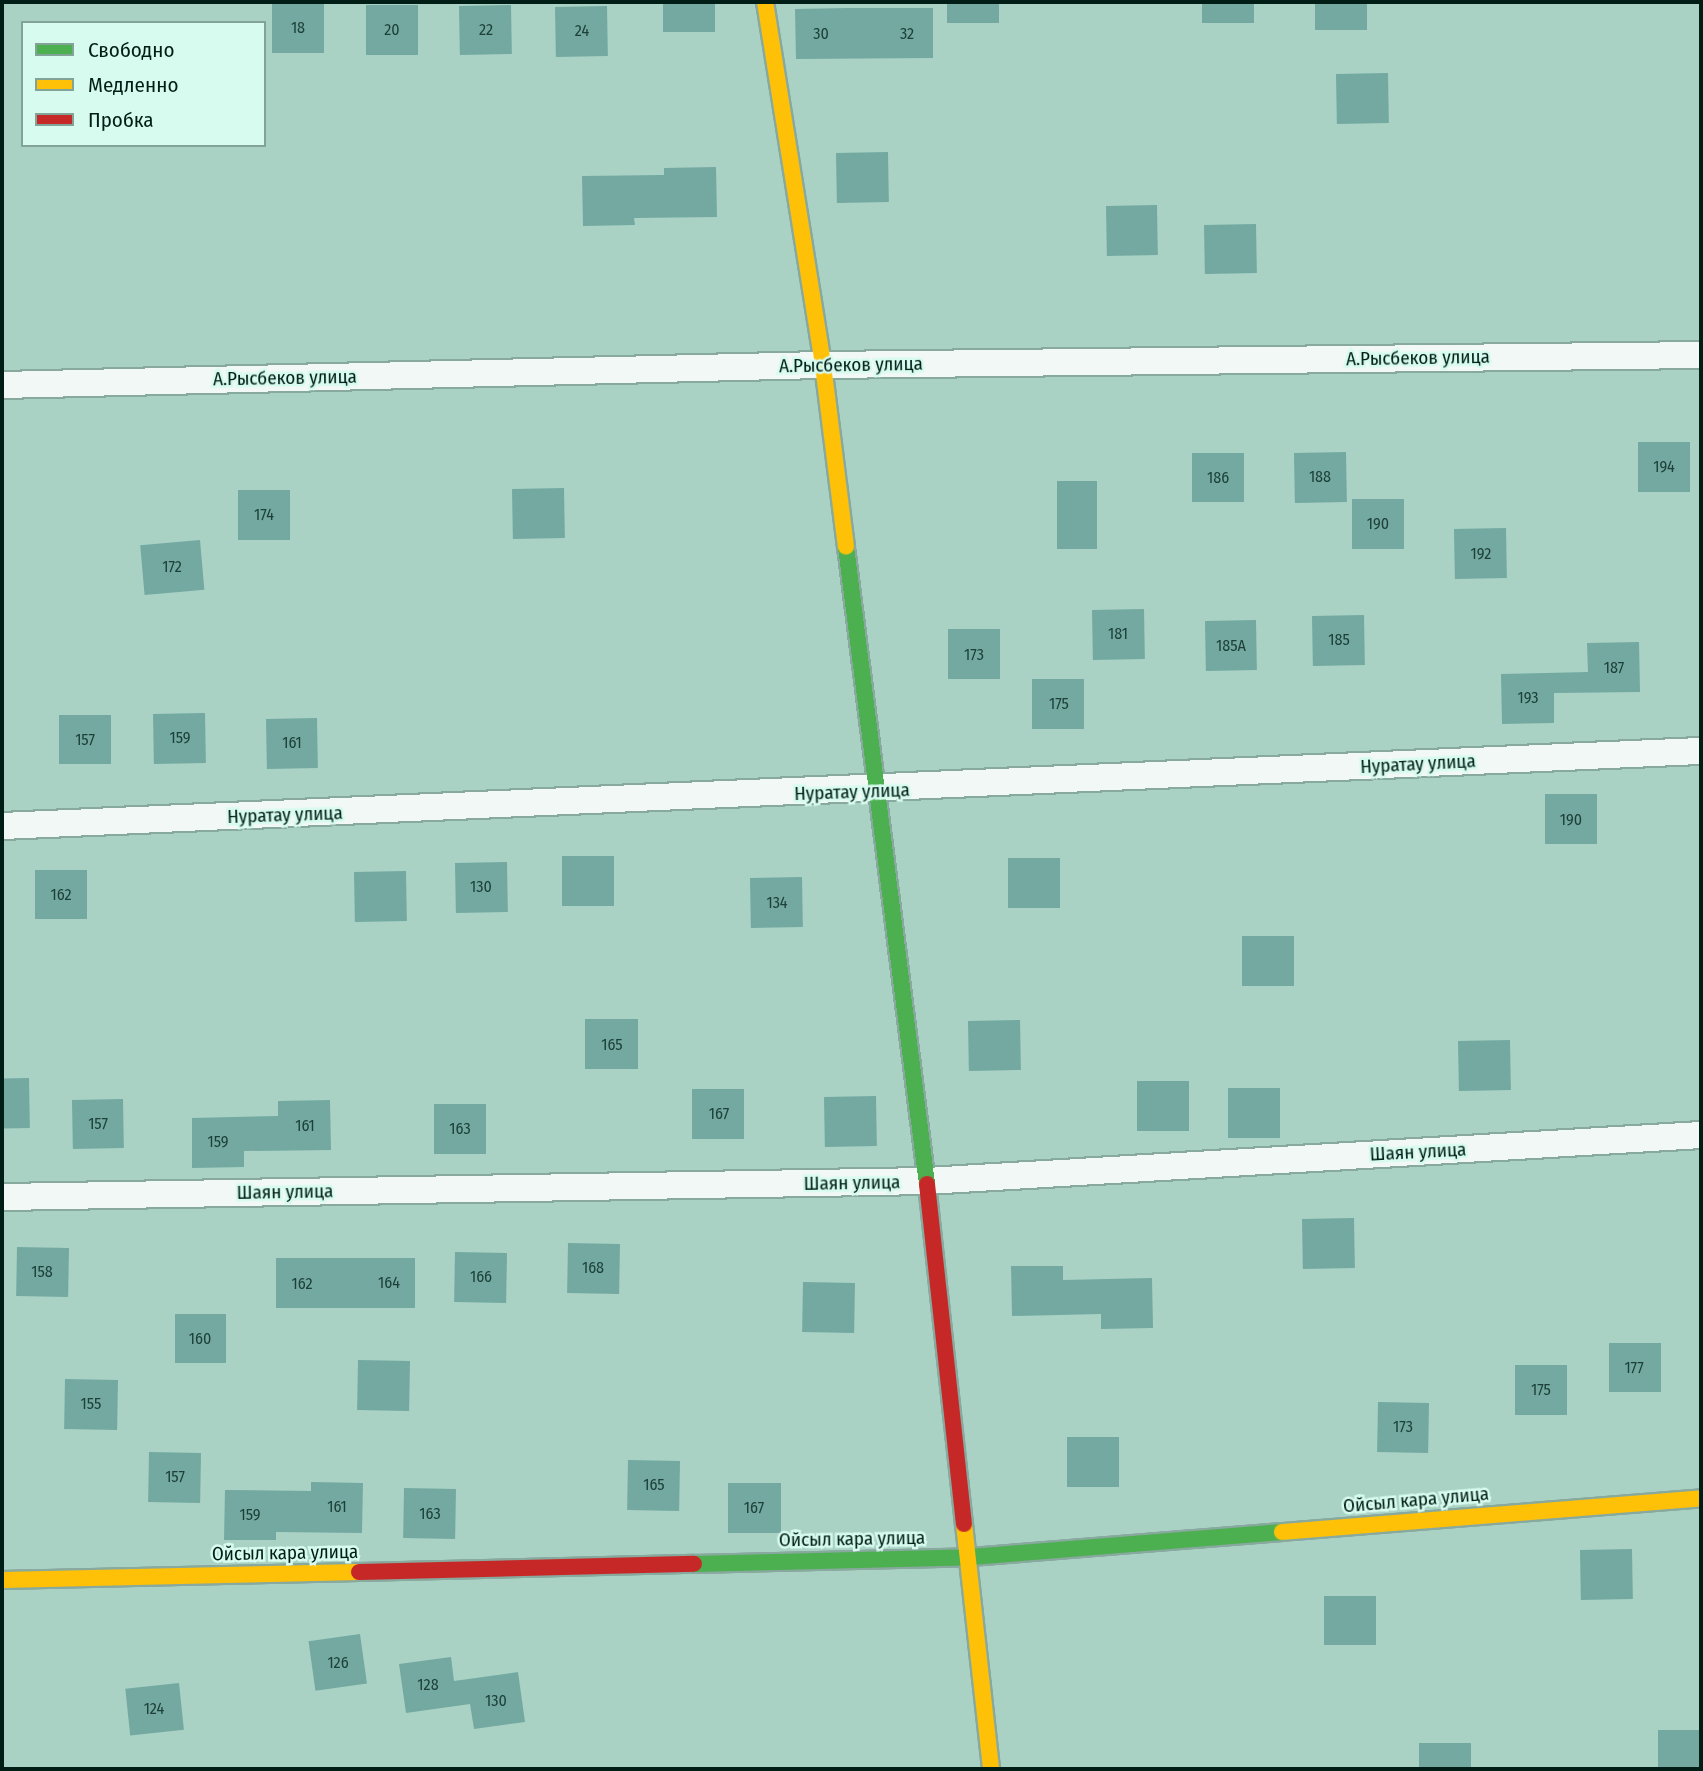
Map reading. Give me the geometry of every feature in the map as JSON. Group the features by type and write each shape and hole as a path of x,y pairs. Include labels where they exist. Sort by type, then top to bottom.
{"street":[{"path":"765,2 823,365 927,1181 971,1557 991,1769"},
{"name":"А.Рысбеков улица","path":"2,385 823,365 1701,355"},
{"name":"Нуратау улица","path":"2,826 876,791 1701,751"},
{"name":"Шаян улица","path":"2,1197 927,1181 1701,1135"},
{"name":"Ойсыл кара улица","path":"2,1580 971,1557 1701,1498"}],"building":[{"path":"663,2 715,2 715,32 663,32"},
{"path":"947,2 999,2 999,23 947,23"},
{"path":"1202,2 1254,2 1254,23 1202,23"},
{"path":"1315,2 1367,2 1367,30 1315,30"},
{"path":"272,3 324,3 324,53 272,53"},
{"path":"366,5 418,5 418,55 366,55"},
{"path":"511,5 512,54 460,55 459,6"},
{"path":"607,6 608,56 556,57 555,7"},
{"path":"933,8 933,58 796,59 795,9"},
{"path":"1388,73 1389,123 1337,124 1336,74"},
{"path":"888,152 889,202 837,203 836,153"},
{"path":"716,167 717,217 634,218 635,225 583,226 582,176 664,175 664,168"},
{"path":"1157,205 1158,255 1107,256 1106,206"},
{"path":"1256,224 1257,273 1205,274 1204,225"},
{"path":"1638,442 1690,442 1690,492 1638,492"},
{"path":"1346,452 1347,502 1295,503 1294,453"},
{"path":"1192,453 1244,453 1244,502 1192,502"},
{"path":"1057,481 1097,481 1097,549 1057,549"},
{"path":"564,488 565,538 513,539 512,489"},
{"path":"238,490 290,490 290,540 238,540"},
{"path":"1352,499 1404,499 1404,549 1352,549"},
{"path":"1506,528 1507,578 1455,579 1454,529"},
{"path":"200,540 204,590 145,595 140,545"},
{"path":"1144,609 1145,659 1093,660 1092,610"},
{"path":"1364,615 1365,665 1313,666 1312,616"},
{"path":"1256,620 1257,670 1206,671 1205,621"},
{"path":"948,629 1000,629 1000,679 948,679"},
{"path":"1639,642 1640,692 1554,693 1554,723 1502,724 1501,674 1588,672 1587,643"},
{"path":"1032,679 1084,679 1084,729 1032,729"},
{"path":"205,713 206,763 154,764 153,714"},
{"path":"59,715 111,715 111,764 59,764"},
{"path":"317,718 318,768 267,769 266,719"},
{"path":"1545,794 1597,794 1597,844 1545,844"},
{"path":"562,856 614,856 614,906 562,906"},
{"path":"1008,858 1060,858 1060,908 1008,908"},
{"path":"507,862 508,912 456,913 455,863"},
{"path":"35,870 87,870 87,919 35,919"},
{"path":"406,871 407,921 355,922 354,872"},
{"path":"802,877 803,927 751,928 750,878"},
{"path":"1242,936 1294,936 1294,986 1242,986"},
{"path":"585,1019 638,1019 638,1069 585,1069"},
{"path":"1020,1020 1021,1070 969,1071 968,1021"},
{"path":"1510,1040 1511,1090 1459,1091 1458,1041"},
{"path":"2,1078 29,1078 30,1128 3,1128"},
{"path":"1137,1081 1189,1081 1189,1131 1137,1131"},
{"path":"1228,1088 1280,1088 1280,1138 1228,1138"},
{"path":"692,1089 744,1089 744,1139 692,1139"},
{"path":"876,1096 877,1146 825,1147 824,1097"},
{"path":"123,1099 124,1148 73,1149 72,1100"},
{"path":"330,1100 331,1150 244,1151 244,1167 192,1168 192,1118 278,1116 278,1101"},
{"path":"434,1104 486,1104 486,1154 434,1154"},
{"path":"1354,1218 1355,1268 1303,1269 1302,1219"},
{"path":"568,1243 620,1244 619,1294 567,1293"},
{"path":"17,1247 69,1248 68,1297 16,1296"},
{"path":"455,1252 507,1253 506,1303 454,1302"},
{"path":"276,1258 415,1258 415,1308 276,1308"},
{"path":"1011,1266 1063,1266 1063,1280 1152,1278 1153,1328 1101,1329 1101,1314 1012,1316"},
{"path":"803,1282 855,1283 854,1333 802,1332"},
{"path":"175,1314 226,1314 226,1363 175,1363"},
{"path":"1609,1343 1661,1343 1661,1392 1609,1392"},
{"path":"358,1360 410,1361 409,1411 357,1410"},
{"path":"1515,1365 1567,1365 1567,1415 1515,1415"},
{"path":"65,1379 118,1380 117,1430 64,1429"},
{"path":"1378,1402 1429,1403 1428,1453 1377,1452"},
{"path":"1067,1437 1119,1437 1119,1487 1067,1487"},
{"path":"149,1452 201,1453 200,1503 148,1502"},
{"path":"628,1460 680,1461 679,1511 627,1510"},
{"path":"311,1482 363,1483 362,1533 276,1532 276,1540 224,1540 225,1490 311,1491"},
{"path":"728,1483 781,1483 781,1533 728,1533"},
{"path":"404,1488 456,1489 455,1539 403,1538"},
{"path":"1632,1549 1633,1599 1581,1600 1580,1550"},
{"path":"1324,1596 1376,1596 1376,1645 1324,1645"},
{"path":"360,1634 367,1684 315,1691 309,1641"},
{"path":"451,1657 454,1681 518,1672 525,1722 474,1729 470,1704 406,1713 399,1664"},
{"path":"179,1683 184,1730 130,1735 125,1689"},
{"path":"1658,1730 1701,1730 1701,1769 1658,1769"},
{"path":"1419,1743 1471,1743 1471,1769 1419,1769"}],"traffic: fast":[{"path":"846,547 927,1184"},
{"path":"694,1564 971,1557 1282,1532"}],"traffic: slow":[{"path":"765,2 823,365 846,547"},
{"path":"1282,1532 1701,1498"},
{"path":"964,1524 991,1769"},
{"path":"2,1580 359,1572"}],"traffic: jam":[{"path":"927,1184 964,1524"},
{"path":"359,1572 694,1564"}]}
